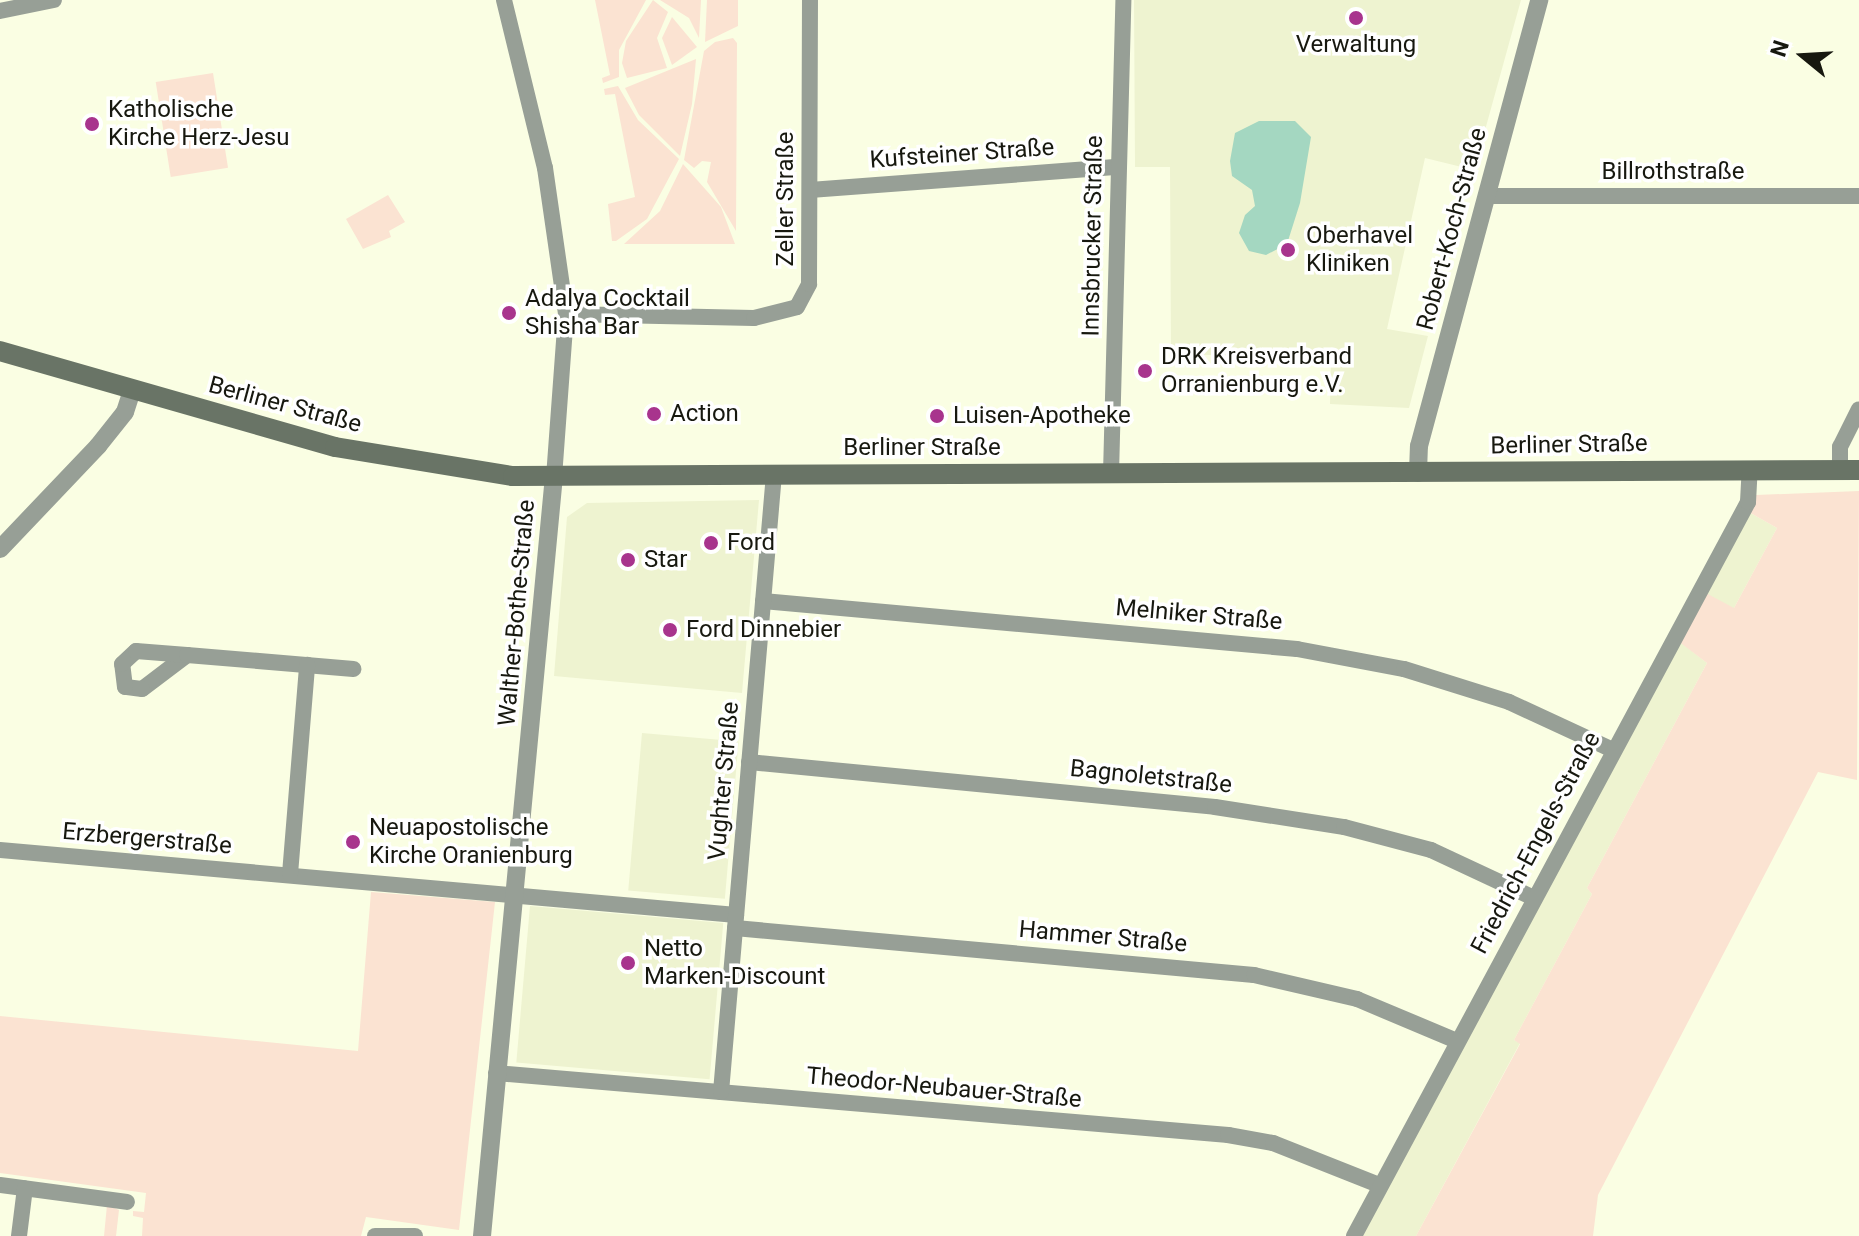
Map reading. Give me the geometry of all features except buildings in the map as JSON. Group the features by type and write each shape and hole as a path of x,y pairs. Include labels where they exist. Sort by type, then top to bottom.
{"main road":[{"name":"Berliner Straße","path":"0,351 132,391 394,460 554,476 1849,470"}],"street":[{"path":"0,11 54,0"},
{"name":"Walther-Bothe-Straße","path":"482,1236 554,476 566,314 545,168 504,0"},
{"name":"Zeller Straße","path":"566,314 754,318 797,307 809,284 810,0"},
{"name":"Innsbrucker Straße","path":"1111,474 1123,0"},
{"name":"Robert-Koch-Straße","path":"1418,473 1419,446 1539,0"},
{"name":"Kufsteiner Straße","path":"810,190 1118,167"},
{"name":"Billrothstraße","path":"1486,196 1859,196"},
{"path":"0,549 98,446 125,412 132,391"},
{"path":"1849,470 1840,447 1859,409"},
{"name":"Friedrich-Engels-Straße","path":"1354,1236 1748,502 1750,469"},
{"name":"Vughter Straße","path":"721,1092 774,474"},
{"name":"Melniker Straße","path":"763,601 1297,649 1404,669 1509,702 1613,750"},
{"path":"187,655 353,669"},
{"path":"290,874 307,665"},
{"name":"Bagnoletstraße","path":"749,762 1215,807 1344,827 1431,850 1534,898"},
{"name":"Erzbergerstraße","path":"0,850 515,892 736,922"},
{"name":"Hammer Straße","path":"736,922 1254,975 1357,999 1457,1041"},
{"name":"Theodor-Neubauer-Straße","path":"496,1073 1228,1135 1273,1143 1379,1185"},
{"path":"0,1185 127,1202"},
{"path":"19,1236 25,1188"},
{"path":"375,1236 415,1236"}],"shaded area":[{"path":"595,0 646,0 619,50 619,77 603,83 602,78 610,75"},
{"path":"653,0 668,12 657,38 667,68 627,78 622,63 626,41"},
{"path":"660,0 701,0 699,38 689,18"},
{"path":"707,0 738,0 738,26 705,42"},
{"name":"Oberhavel Kliniken","path":"1134,0 1521,0 1474,170 1425,158 1387,329 1428,336 1409,408 1330,404 1331,358 1171,354 1170,167 1135,167"},
{"path":"672,17 697,47 672,65 662,38"},
{"path":"733,38 737,43 736,231 707,182 711,162 702,161 694,168 684,160 704,51 715,42"},
{"path":"696,59 692,104 680,156 639,115 625,88"},
{"path":"213,73 228,168 171,177 156,82"},
{"path":"618,86 638,120 679,159 647,219 612,241 608,204 635,197 615,94 605,95 604,89"},
{"path":"1259,121 1295,121 1311,137 1300,203 1287,244 1266,255 1249,251 1239,233 1245,215 1255,206 1252,190 1232,176 1230,161 1235,133"},
{"path":"683,164 721,207 735,244 624,244 660,211"},
{"path":"388,195 405,222 389,231 391,237 363,249 346,219"},
{"path":"1859,491 1857,780 1818,772 1598,1195 1593,1236 1416,1236 1520,1044 1514,1040 1592,894 1587,888 1707,663 1678,641 1704,592 1734,608 1777,528 1747,511 1756,495"},
{"path":"759,500 742,693 554,676 567,517 587,503"},
{"path":"1747,511 1777,528 1734,608 1679,641 1707,663 1587,888 1592,894 1514,1040 1520,1043 1416,1236 1358,1236"},
{"path":"642,733 739,741 725,899 628,890"},
{"path":"371,892 495,902 459,1230 366,1217 361,1236 142,1236 143,1218 133,1216 133,1211 144,1212 146,1193 0,1173 0,1016 358,1051"},
{"path":"530,906 723,923 710,1079 516,1062"},
{"path":"107,1205 119,1210 116,1236 104,1236"}],"place":[{"name":"Verwaltung","path":"1356,18"},
{"name":"Katholische Kirche Herz-Jesu","path":"92,124"},
{"name":"Oberhavel Kliniken","path":"1288,250"},
{"name":"Adalya Cocktail Shisha Bar","path":"509,313"},
{"name":"DRK Kreisverband Orranienburg e.V.","path":"1145,371"},
{"name":"Action","path":"654,414"},
{"name":"Luisen-Apotheke","path":"937,416"},
{"name":"Ford","path":"711,543"},
{"name":"Star","path":"628,560"},
{"name":"Ford Dinnebier","path":"670,630"},
{"name":"Neuapostolische Kirche Oranienburg","path":"353,842"},
{"name":"Netto Marken-Discount","path":"628,963"}]}
